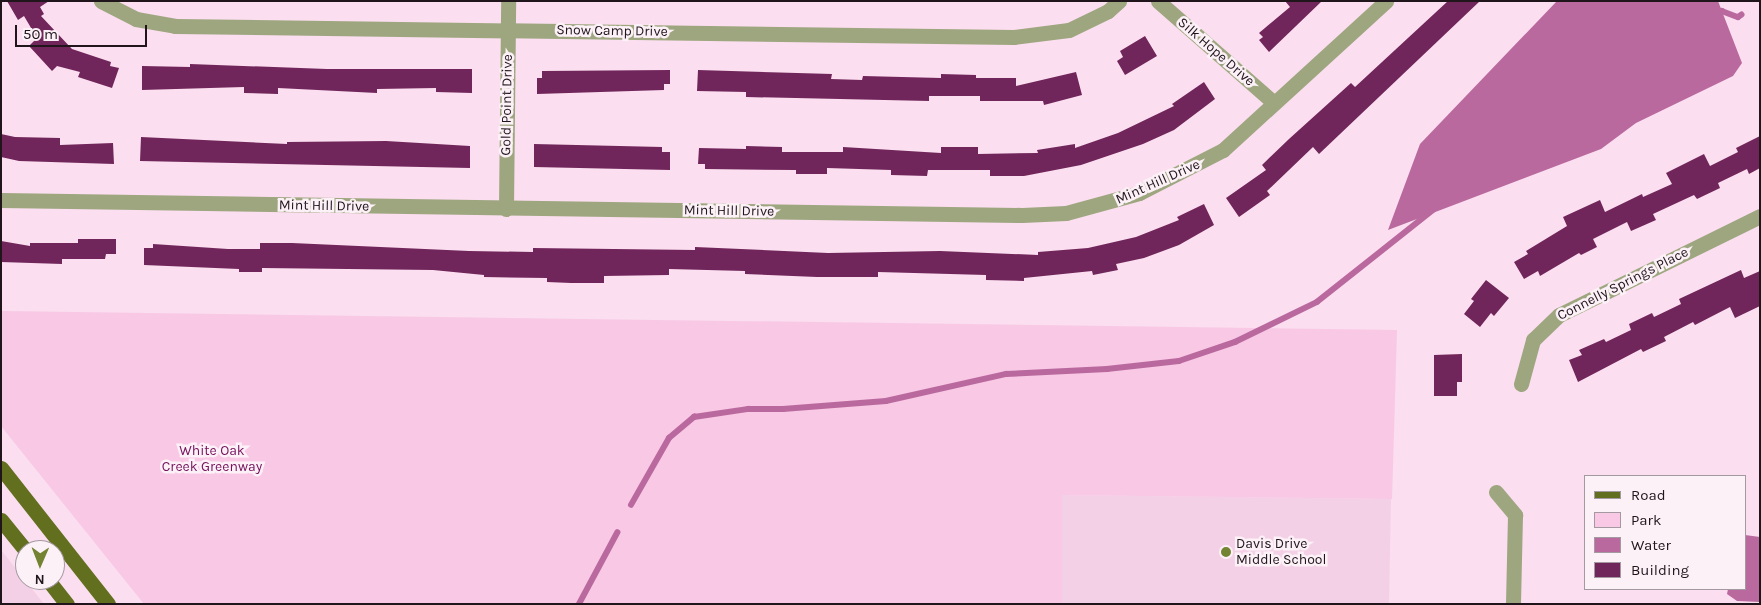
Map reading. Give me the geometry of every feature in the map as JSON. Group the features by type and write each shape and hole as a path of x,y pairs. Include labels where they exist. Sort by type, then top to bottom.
{"main road":[{"path":"1,468 108,604"},
{"path":"1,520 17,540"},
{"path":"56,590 66,604"}],"street":[{"name":"Snow Camp Drive","path":"102,1 136,19 175,26 1014,37 1069,30 1108,11 1119,1"},
{"name":"Gold Point Drive","path":"506,208 508,1"},
{"name":"Silk Hope Drive","path":"1158,1 1274,103"},
{"name":"Mint Hill Drive","path":"1,200 1022,215 1066,213 1139,193 1186,172 1223,150 1386,1"},
{"name":"Connelly Springs Place","path":"1521,384 1533,340 1559,315 1760,216"},
{"path":"1496,492 1515,515 1513,604"}],"shaded area":[{"name":"Davis Drive Middle School","path":"1062,495 1391,499 1389,604 1062,604"},
{"path":"1,550 15,568 15,590 33,590 44,604 1,604"}],"green space":[{"name":"White Oak Creek Greenway","path":"1,311 1397,330 1392,499 1062,495 1062,604 144,604 1,426"}],"water":[{"path":"1557,1 1718,1 1742,63 1733,76 1636,123 1601,149 1388,230 1420,144"},
{"path":"1746,535 1760,537 1760,602 1737,601 1727,594 1728,590 1746,590"}],"building":[{"path":"7,1 49,1 40,7 44,14 41,16 72,49 111,62 110,66 119,68 112,88 78,77 80,72 57,66 52,71 29,46 37,38 24,16 18,20"},
{"path":"1285,1 1322,1 1269,52 1259,40 1263,37 1259,33 1290,7"},
{"path":"1448,1 1480,1 1319,154 1313,147 1267,191 1270,195 1239,217 1226,198 1266,170 1262,165 1289,139 1351,83 1355,87"},
{"path":"1145,36 1157,56 1125,75 1117,61 1123,57 1120,51"},
{"path":"190,64 327,69 472,69 472,93 436,92 436,88 377,89 377,93 278,88 278,94 244,93 244,87 142,90 142,66 190,67"},
{"path":"670,70 670,84 664,84 664,90 537,94 537,78 542,78 542,71"},
{"path":"698,70 832,74 831,79 862,80 863,76 941,78 941,74 976,75 976,78 1016,78 1016,86 1076,72 1082,95 1044,105 1043,101 980,101 980,96 929,96 929,101 746,97 746,92 697,91"},
{"path":"1204,82 1215,99 1174,130 1143,144 1081,165 1024,176 990,176 990,170 928,170 927,176 891,175 891,170 827,168 827,174 796,174 796,170 705,169 705,164 698,164 699,148 746,149 746,146 782,147 782,152 843,152 843,147 941,153 941,147 978,147 978,154 1038,153 1037,150 1075,144 1075,148 1118,133 1174,106 1172,104"},
{"path":"1,134 15,137 60,138 60,145 113,143 114,164 19,161 1,157"},
{"path":"1760,136 1760,168 1749,174 1747,169 1718,183 1720,188 1697,199 1694,195 1653,214 1656,220 1631,231 1627,222 1593,239 1597,247 1581,255 1579,253 1540,276 1538,271 1524,279 1514,262 1528,254 1526,251 1567,226 1563,217 1600,200 1605,212 1642,194 1643,197 1672,184 1666,173 1704,154 1710,166 1738,152 1736,148"},
{"path":"141,137 287,144 287,142 386,141 470,146 470,168 140,161"},
{"path":"534,144 662,147 662,152 670,152 670,170 534,167"},
{"path":"1204,204 1214,225 1179,245 1144,258 1116,264 1118,270 1093,275 1092,271 1024,278 1024,281 986,280 986,275 878,272 878,277 817,277 745,274 745,271 669,269 669,275 604,276 604,283 571,283 547,282 547,278 484,277 484,275 433,270 262,268 262,272 239,272 239,269 144,265 144,248 153,248 153,244 228,249 260,249 260,243 292,243 469,251 533,252 533,248 695,250 695,247 828,253 940,251 1038,255 1038,252 1088,248 1136,237 1179,220 1177,217"},
{"path":"78,239 116,239 116,254 106,254 105,259 62,259 62,264 1,262 1,241 30,246 30,243 78,243"},
{"path":"1741,270 1744,278 1760,271 1760,306 1735,318 1730,307 1695,325 1693,322 1664,337 1666,341 1643,352 1641,349 1578,382 1569,360 1582,355 1579,350 1604,339 1606,342 1631,330 1629,324 1652,313 1654,317 1681,304 1679,299"},
{"path":"1486,280 1509,298 1494,316 1491,313 1480,327 1464,314 1474,301 1471,299"},
{"path":"1462,354 1462,382 1457,382 1457,396 1434,396 1434,355"}],"waterway":[{"path":"1718,17 1722,11 1738,17 1741,15"},
{"path":"631,505 669,438 694,417 748,409 783,409 886,401 1006,374 1107,369 1179,361 1235,342 1317,302 1433,210"},
{"path":"579,604 617,533"}],"place":[{"name":"Davis Drive Middle School","path":"1226,552"}]}
